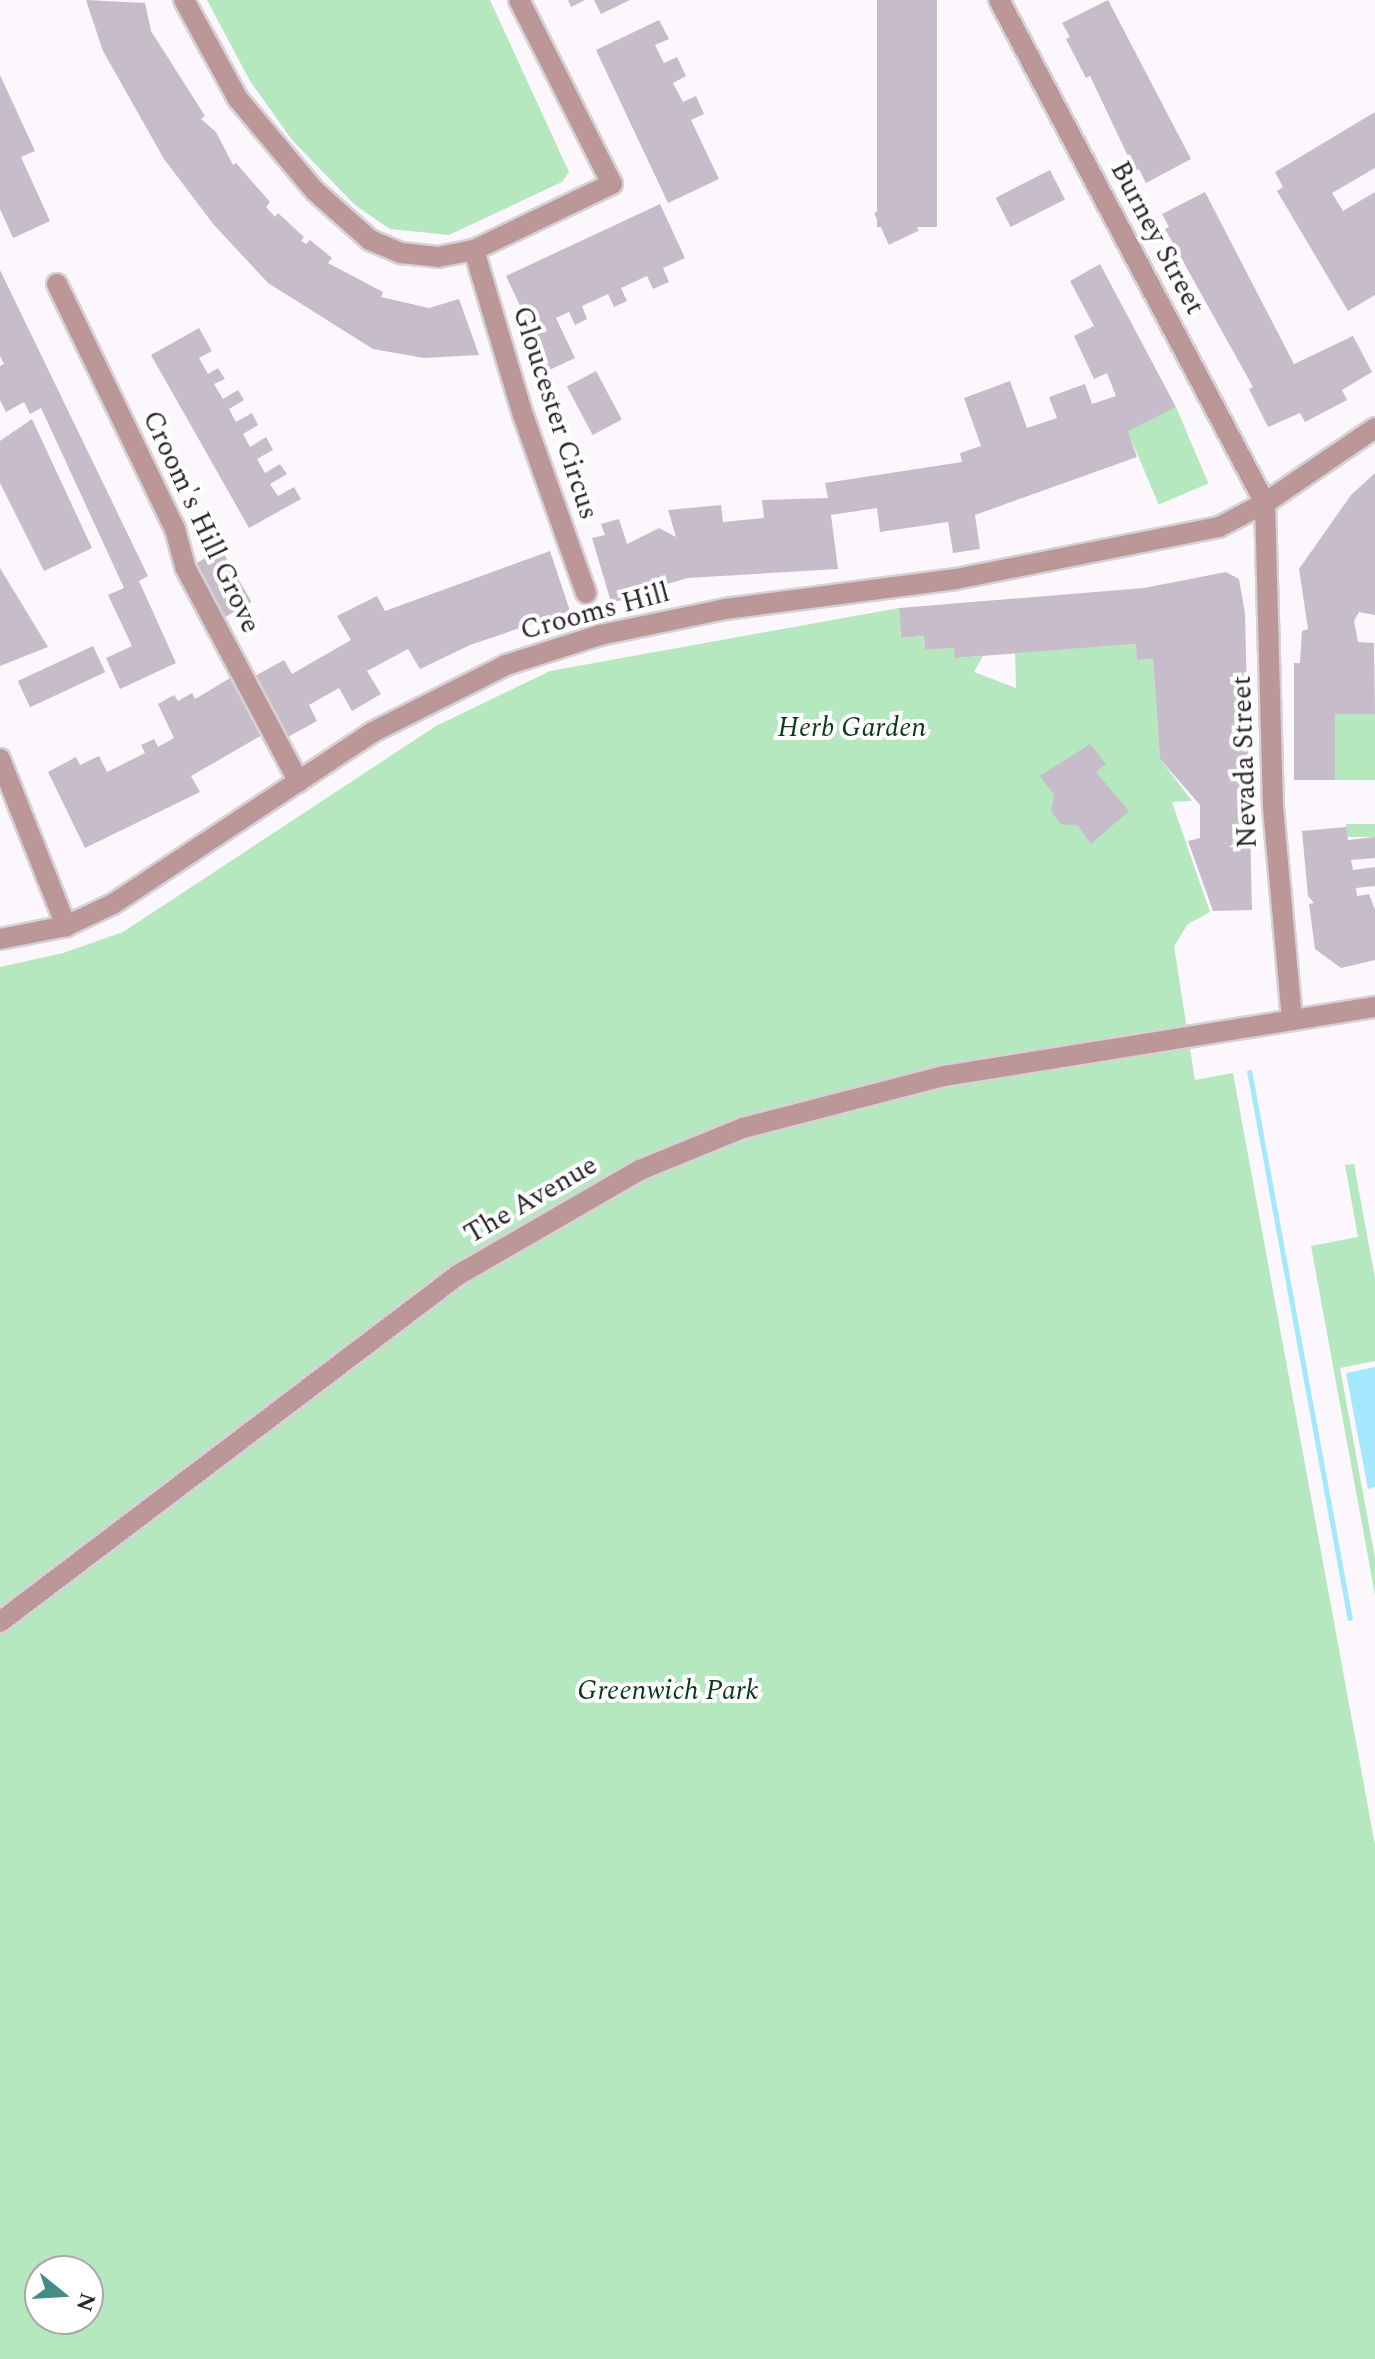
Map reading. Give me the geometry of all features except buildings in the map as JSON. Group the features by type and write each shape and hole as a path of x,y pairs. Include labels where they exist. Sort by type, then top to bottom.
{"street":[{"path":"184,0 238,99 275,148 346,223 401,253 438,257 474,250 612,184 519,0"},
{"name":"Burney Street","path":"999,0 1265,503"},
{"name":"Gloucester Circus","path":"474,250 523,415 586,593"},
{"name":"Croom's Hill Grove","path":"57,284 175,529 185,567 299,782"},
{"name":"Crooms Hill","path":"0,939 66,926 180,863 299,782 428,701 506,665 600,635 725,609 956,579 1168,540 1219,527 1265,503 1375,428"},
{"name":"Nevada Street","path":"1265,503 1273,807 1292,1020"},
{"path":"0,759 66,926"},
{"name":"The Avenue","path":"0,1622 458,1275 640,1170 743,1128 829,1103 944,1076 1375,1007"}],"green space":[{"path":"207,0 490,0 569,172 562,182 449,235 390,229 355,205 292,140 250,81"},
{"path":"1176,407 1208,483 1159,505 1126,428"},
{"name":"Greenwich Park","path":"899,608 901,638 924,636 925,650 954,648 956,658 983,656 974,672 1016,688 1015,653 1136,644 1138,660 1153,659 1160,759 1192,801 1172,802 1210,912 1188,924 1174,946 1195,1080 1233,1073 1375,1845 1375,2359 0,2359 0,967 63,953 123,932 436,726 550,671"},
{"path":"1335,714 1375,714 1375,780 1335,780"},
{"path":"1346,824 1375,824 1375,837 1346,837"},
{"path":"1354,1164 1375,1278 1375,1361 1340,1368 1375,1558 1375,1595 1311,1246 1358,1237 1345,1165"}],"water":[{"path":"1252,1070 1353,1620 1348,1621 1247,1071"},
{"path":"1375,1367 1375,1487 1368,1489 1346,1373"}],"park label":[{"name":"Herb Garden","path":"852,728"}]}
